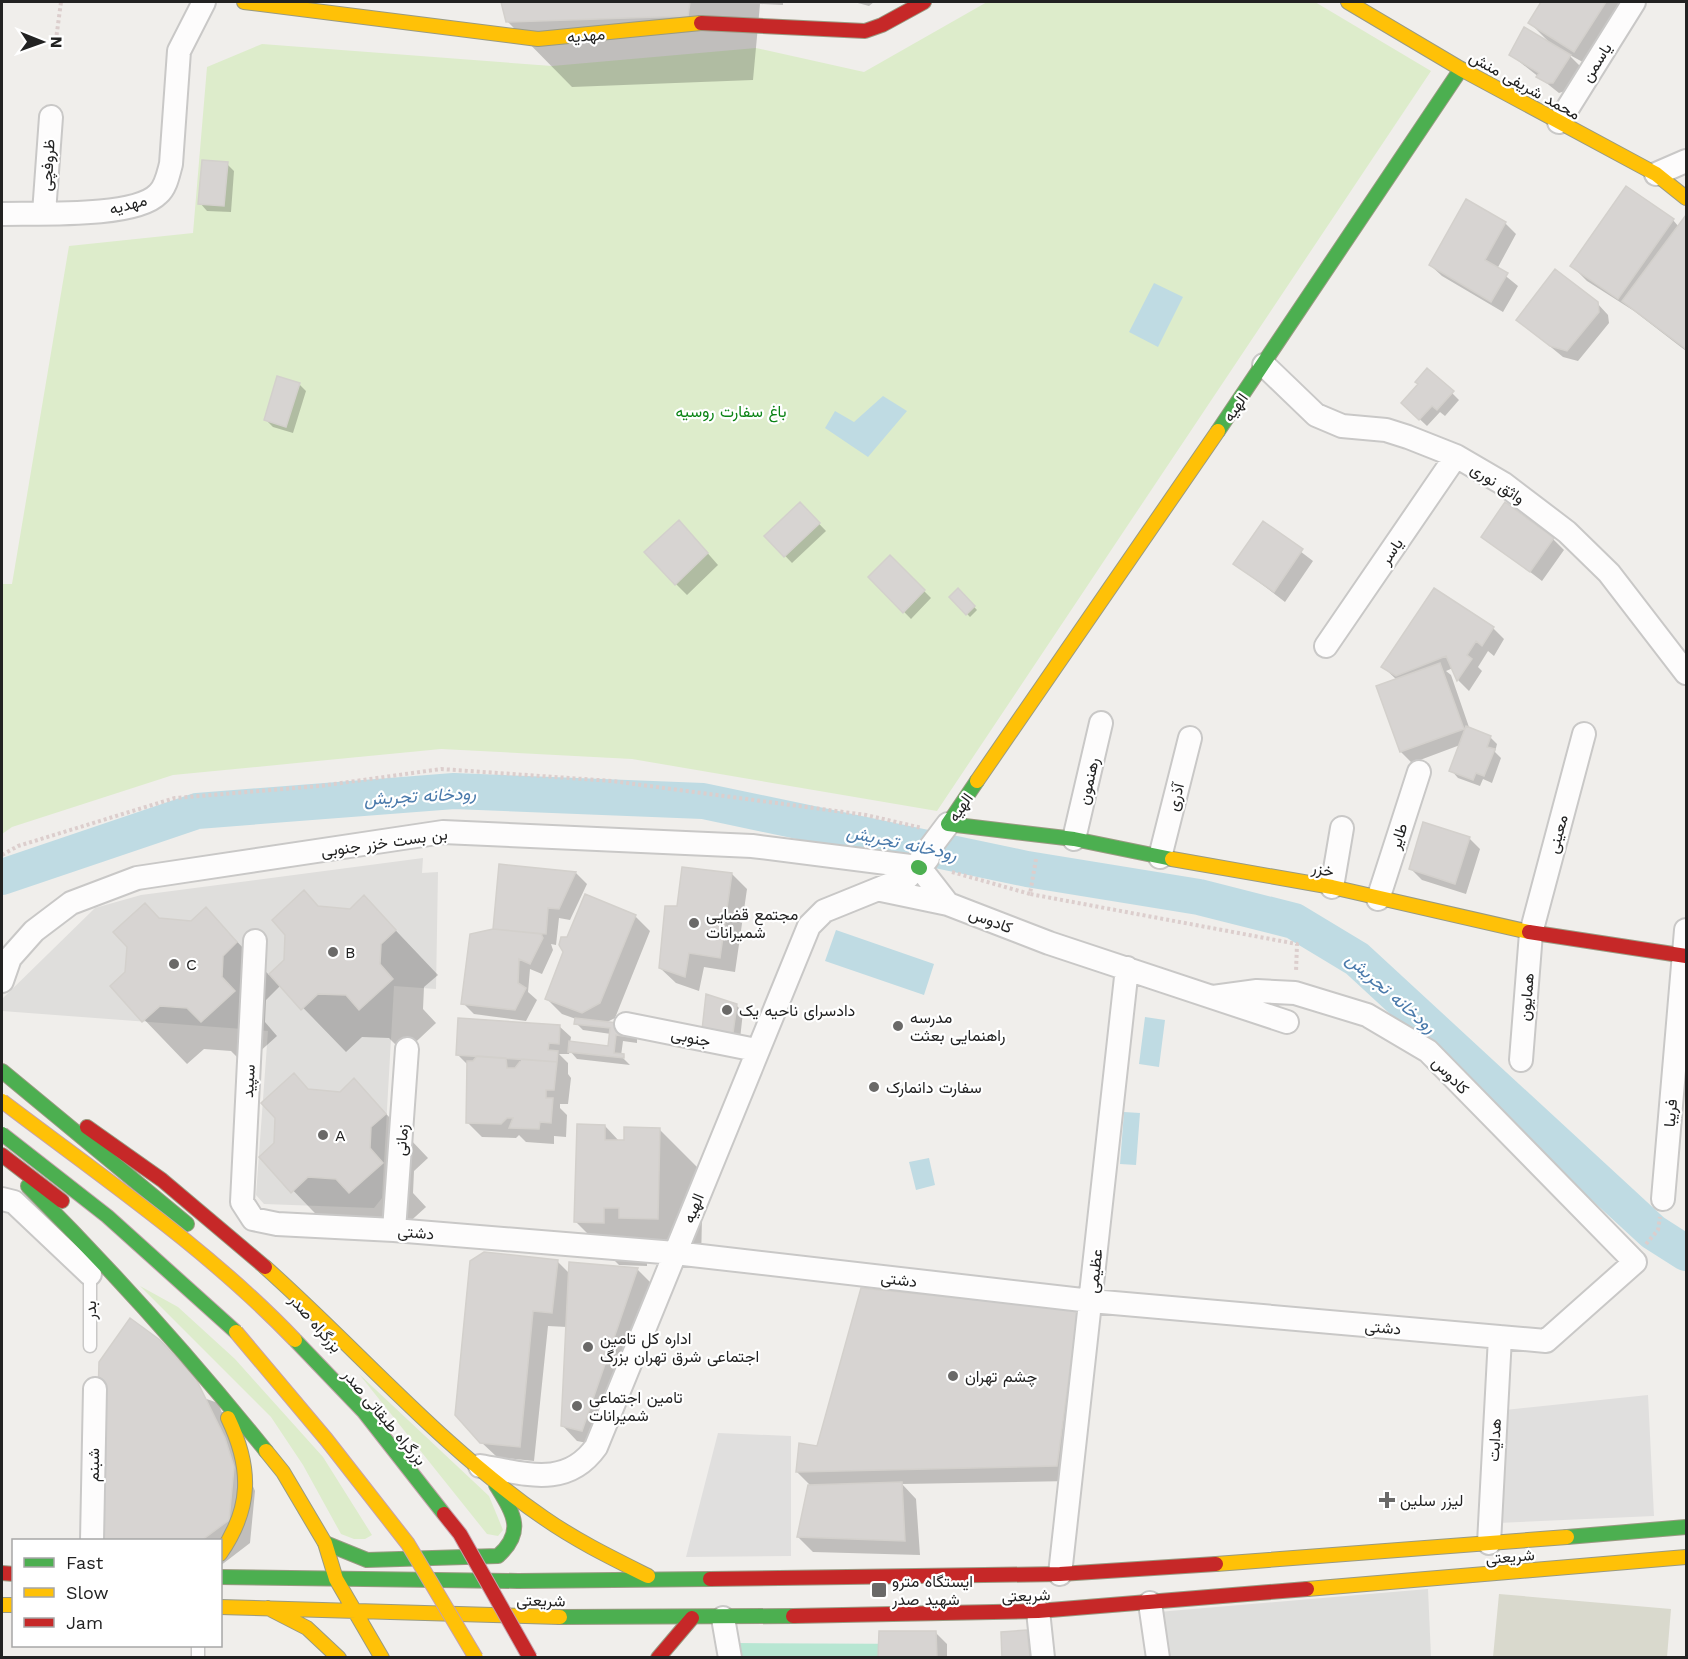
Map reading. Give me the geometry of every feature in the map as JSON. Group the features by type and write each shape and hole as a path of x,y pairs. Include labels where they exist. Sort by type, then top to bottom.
{"main road":[{"name":"مهدیه","path":"244,2 538,39 705,24 865,31 882,25 924,2"},
{"name":"محمد شریفی منش","path":"1348,2 1461,69 1656,174 1686,198"},
{"name":"الهیه","path":"947,827 1264,365 1461,69"},
{"name":"خزر","path":"947,827 1074,838 1160,857 1332,887 1531,933 1685,956"},
{"name":"بزرگراه صدر","path":"2,1071 268,1293 367,1408 465,1532 537,1658"},
{"path":"15,1082 141,1162 280,1279 392,1390 485,1473 612,1561 658,1581"},
{"name":"بزرگراه طبقاتی صدر","path":"2,1101 201,1252 261,1303 364,1412 460,1534 530,1658"},
{"path":"2,1134 107,1216 237,1333 326,1439 408,1544 476,1658"},
{"path":"2,1155 72,1209"},
{"path":"2,1160 88,1246 204,1374 283,1472 325,1543 336,1579 353,1612 382,1658"},
{"path":"125,1252 230,1341 321,1443 402,1544 463,1658"},
{"path":"204,1374 231,1424 243,1460 247,1491 242,1520 222,1551"},
{"path":"325,1543 367,1560 390,1562 498,1556 508,1548 516,1528 512,1511 485,1473"},
{"name":"شریعتی","path":"222,1606 245,1592 336,1579 658,1581 1060,1574 1489,1544 1686,1527"},
{"name":"شریعتی","path":"222,1578 266,1608 353,1612 692,1618 724,1624 1038,1611 1686,1557"},
{"path":"266,1608 296,1620 318,1634 339,1658"},
{"path":"658,1658 692,1618"}],"street":[{"name":"مهدیه","path":"2,214 109,211 140,204 158,195 166,182 171,164 179,51 204,2"},
{"name":"یاسمن","path":"1559,122 1634,2"},
{"name":"ظروفچی","path":"44,213 51,117"},
{"path":"1656,174 1686,161"},
{"name":"واثق نوری","path":"1264,365 1316,416 1342,426 1386,430 1408,437 1456,456 1504,484 1567,532 1609,573 1686,673"},
{"name":"یاسر","path":"1326,646 1456,456"},
{"name":"رهنمون","path":"1074,838 1101,723"},
{"name":"معینی","path":"1531,933 1584,734"},
{"name":"آذری","path":"1160,857 1190,738"},
{"name":"طایر","path":"1378,899 1419,772"},
{"name":"الهیه","path":"485,1473 556,1475 574,1470 596,1447 756,1050 809,926 825,911 899,883 919,867 947,827"},
{"path":"1332,887 1342,828"},
{"name":"بن بست خزر جنوبی","path":"2,981 10,958 34,931 71,903 137,878 442,832 752,846 919,867"},
{"name":"کادوس","path":"919,867 948,904 1049,943 1287,1022"},
{"path":"881,890 948,904"},
{"name":"فریبا","path":"1663,1199 1686,930"},
{"name":"همایون","path":"1521,1060 1531,933"},
{"name":"سپید","path":"253,1219 242,1202 255,940"},
{"name":"عظیمی","path":"1060,1574 1127,968"},
{"name":"کادوس","path":"1213,997 1257,991 1295,993 1367,1015 1428,1051 1641,1253"},
{"name":"جنوبی","path":"626,1024 756,1050"},
{"name":"زمانی","path":"394,1230 407,1049"},
{"path":"2,1199 14,1202 90,1274"},
{"name":"دشتی","path":"253,1219 277,1224 394,1230 675,1253 1091,1301 1546,1341 1641,1253"},
{"name":"هدایت","path":"1489,1544 1500,1337"},
{"name":"شبنم","path":"92,1539 95,1389"},
{"path":"1150,1603 1158,1658"},
{"path":"1038,1611 1044,1658"},
{"path":"670,1658 691,1638 724,1624 730,1658"}],"lane":[{"name":"بدر","path":"90,1274 90,1346"}],"path":[{"path":"55,47 61,2"},
{"path":"2,855 18,846 175,798 320,786 441,769 612,781 947,827"},
{"path":"1030,894 1035,865"},
{"path":"952,873 1030,894 1297,944 1296,964"},
{"path":"1641,1253 1658,1230"}],"shaded area":[{"path":"423,858 422,873 438,872 436,989 394,986 382,1198 374,1208 264,1204 256,1195 268,1031 2,1011 3,998 95,908 141,895"},
{"path":"1648,1395 1654,1516 1498,1523 1505,1410"},
{"path":"718,1433 791,1436 791,1556 686,1557"},
{"path":"1428,1589 1431,1657 1167,1657 1158,1612"},
{"path":"1499,1594 1671,1609 1667,1657 1493,1657"}],"green space":[{"name":"باغ سفارت روسیه","path":"987,2 1315,2 1431,71 937,811 632,759 441,749 173,775 12,827 2,834 2,584 12,584 69,246 193,233 207,67 262,44 552,66 756,48 864,72"},
{"path":"140,1286 178,1307 235,1359 323,1457 372,1535 365,1539 354,1539 341,1534 303,1465 271,1417"},
{"path":"359,1374 489,1496 503,1530 498,1536 487,1534"},
{"path":"734,1643 932,1644 932,1657 738,1657"}],"water":[{"path":"1154,283 1183,297 1158,347 1129,332"},
{"path":"883,396 907,411 868,457 825,428 835,411 854,422"},
{"path":"836,930 934,964 924,995 825,961"},
{"path":"1145,1017 1165,1020 1159,1067 1139,1064"},
{"path":"1124,1112 1140,1113 1136,1165 1120,1164"},
{"path":"929,1158 935,1185 916,1190 909,1162"}],"building":[{"path":"501,2 690,2 688,16 506,22"},
{"path":"1541,2 1606,2 1574,52 1528,23"},
{"path":"1524,27 1571,55 1553,83 1547,83 1536,77 1539,73 1509,55"},
{"path":"202,160 228,162 224,206 198,204"},
{"path":"1626,186 1674,219 1618,299 1570,266"},
{"path":"1466,199 1506,222 1485,260 1508,273 1491,302 1429,265"},
{"path":"1686,215 1686,349 1622,301"},
{"path":"1555,269 1598,302 1599,312 1567,351 1550,346 1516,320"},
{"path":"1427,368 1454,391 1437,410 1432,406 1419,420 1401,403 1418,384 1415,382"},
{"path":"277,376 300,383 286,427 264,420"},
{"path":"800,502 820,523 784,557 764,536"},
{"path":"1505,502 1554,538 1530,572 1481,537"},
{"path":"679,520 708,553 675,585 644,552"},
{"path":"1263,521 1303,549 1274,592 1233,564"},
{"path":"890,555 925,590 903,613 868,577"},
{"path":"958,588 975,606 966,615 949,597"},
{"path":"1434,588 1494,627 1482,646 1476,641 1467,655 1472,659 1457,681 1446,656 1396,676 1381,667"},
{"path":"1440,663 1464,729 1400,752 1376,686"},
{"path":"1466,726 1491,736 1487,747 1495,749 1484,776 1476,773 1473,780 1449,771"},
{"path":"1423,822 1470,837 1455,884 1409,869"},
{"path":"499,864 576,872 559,909 548,908 546,934 493,929"},
{"name":"مجتمع قضایی شمیرانات","path":"682,867 732,873 720,958 689,953 685,977 659,968 665,906 677,906"},
{"name":"B","path":"304,890 318,906 350,909 364,895 396,930 381,944 380,964 393,979 359,1010 346,995 318,994 301,1010 269,974 284,960 285,935 272,920"},
{"path":"585,894 636,915 600,1003 582,1013 545,999 563,952 559,945 561,937 567,937"},
{"name":"C","path":"145,903 159,918 191,921 206,907 237,942 223,956 222,977 235,991 201,1022 187,1008 160,1006 142,1022 110,986 125,972 127,947 113,932"},
{"path":"493,929 541,934 543,938 530,964 519,959 518,983 526,988 515,1010 461,1004 470,934"},
{"path":"706,994 737,1004 733,1033 702,1030"},
{"path":"458,1018 560,1025 559,1044 549,1043 548,1050 558,1051 557,1062 456,1055"},
{"path":"575,1018 626,1024 631,1029 630,1037 616,1035 614,1053 624,1054 624,1058 568,1052 569,1041 608,1046 610,1028 574,1024"},
{"path":"477,1056 506,1058 507,1068 515,1068 522,1059 557,1062 554,1090 546,1090 546,1098 553,1098 551,1123 540,1122 539,1129 509,1128 513,1118 507,1118 501,1124 466,1123 467,1061 473,1061"},
{"name":"A","path":"294,1073 308,1089 340,1092 354,1078 386,1114 371,1127 370,1148 383,1163 349,1193 336,1179 308,1177 291,1193 259,1157 274,1143 275,1118 261,1103"},
{"path":"577,1124 605,1125 605,1140 624,1140 624,1127 660,1128 658,1219 619,1218 619,1208 604,1208 604,1223 574,1222"},
{"path":"484,1252 558,1260 552,1313 533,1311 520,1447 480,1443 455,1415 470,1261"},
{"name":"اداره کل تامین اجتماعی شرق تهران بزرگ","path":"569,1262 638,1268 582,1431 561,1426"},
{"name":"چشم تهران","path":"861,1288 1078,1310 1057,1466 796,1472 799,1443 817,1446"},
{"path":"130,1318 160,1340 196,1379 225,1438 234,1467 229,1520 203,1539 94,1539 99,1362"},
{"path":"902,1482 905,1541 797,1537 808,1485"},
{"path":"1027,1630 1030,1658 1002,1658 1001,1632"},
{"path":"879,1631 936,1631 937,1658 878,1658"}],"waterway":[{"name":"رودخانه تجریش","path":"2,877 197,811 454,791 703,801 1027,869 1199,897 1294,921 1357,959 1653,1232 1686,1253"}],"traffic: fast":[{"path":"1218,431 1461,69"},
{"path":"977,781 948,824 1074,839 1172,859"},
{"path":"2,1071 187,1224"},
{"path":"2,1134 107,1216 236,1332"},
{"path":"28,1186 151,1315 266,1451"},
{"path":"295,1340 364,1412 444,1514"},
{"path":"325,1543 367,1560 498,1556 512,1538 514,1522 496,1485"},
{"path":"1567,1537 1686,1527"},
{"path":"222,1577 518,1581 710,1579"},
{"path":"560,1617 793,1616"}],"traffic: slow":[{"path":"244,2 538,39 701,23"},
{"path":"1348,2 1461,69 1656,174 1686,198"},
{"path":"977,781 1218,431"},
{"path":"1172,859 1332,887 1529,932"},
{"path":"2,1101 190,1244 227,1275 295,1340"},
{"path":"265,1267 435,1429 506,1490 569,1534 648,1576"},
{"path":"236,1332 326,1439 408,1544 476,1658"},
{"path":"222,1551 238,1520 245,1488 241,1454 228,1418"},
{"path":"266,1451 283,1472 325,1543 336,1579 382,1658"},
{"path":"1216,1564 1567,1537"},
{"path":"1307,1589 1686,1557"},
{"path":"2,1605 12,1605"},
{"path":"222,1607 560,1617"},
{"path":"268,1608 307,1628 339,1658"}],"traffic: jam":[{"path":"701,23 865,31 882,25 924,2"},
{"path":"1529,932 1686,956"},
{"path":"87,1127 162,1180 265,1267"},
{"path":"2,1155 62,1201"},
{"path":"444,1514 460,1534 530,1658"},
{"path":"710,1579 1060,1574 1216,1564"},
{"path":"2,1573 12,1574"},
{"path":"793,1616 1038,1611 1307,1589"},
{"path":"658,1658 692,1618"}],"place":[{"name":"مجتمع قضایی شمیرانات","path":"694,923"},
{"name":"B","path":"333,952"},
{"name":"C","path":"174,964"},
{"name":"دادسرای ناحیه یک","path":"727,1010"},
{"name":"مدرسه راهنمایی بعثت","path":"898,1026"},
{"name":"سفارت دانمارک","path":"874,1087"},
{"name":"A","path":"323,1135"},
{"name":"اداره کل تامین اجتماعی شرق تهران بزرگ","path":"588,1347"},
{"name":"چشم تهران","path":"953,1376"},
{"name":"تامین اجتماعی شمیرانات","path":"577,1406"},
{"name":"لیزر سلین","path":"1387,1500"},
{"name":"ایستگاه مترو شهید صدر","path":"879,1590"}]}
